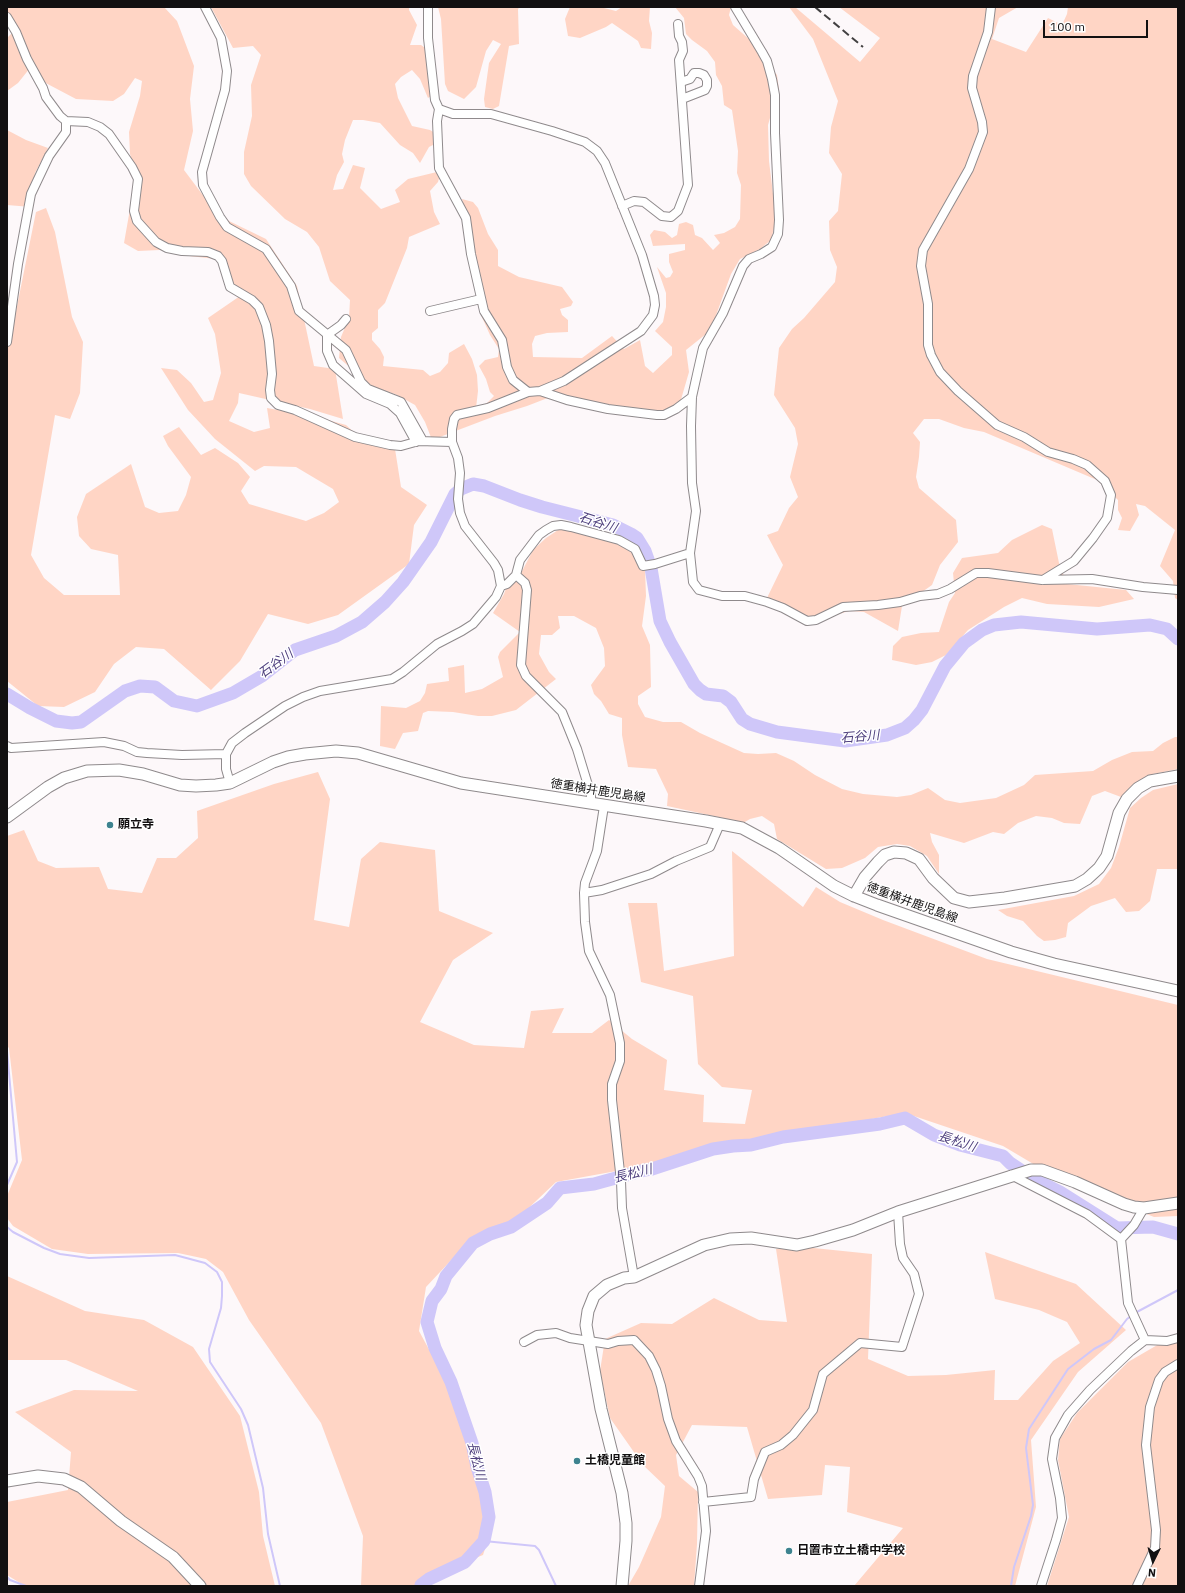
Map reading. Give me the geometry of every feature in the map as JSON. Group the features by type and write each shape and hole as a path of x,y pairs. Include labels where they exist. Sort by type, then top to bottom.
{"street":[{"path":"205,7 221,38 227,71 225,90 202,172 203,185 227,227 266,249 291,286 299,311 346,350 360,382 368,389 401,402 420,441"},
{"path":"428,7 428,38 435,100 439,109 437,121 439,168 466,218 471,254 484,311 502,340 507,367 513,380 528,392"},
{"path":"734,7 767,61 775,95 775,133 779,220 778,234 772,247 749,259 743,266 723,313 703,348 692,397 692,483 696,511 690,553 693,582 699,590 722,596 745,596 767,602 783,608 807,621 816,620 843,607 892,603 920,596 938,594 976,574 988,573 1042,580 1092,579 1143,587 1178,590"},
{"path":"991,7 988,32 973,76 972,88 982,122 983,132 969,169 941,220 922,250 921,266 928,304 928,345 931,355 940,372 958,391 997,425 1024,437 1048,452 1073,459 1087,466 1105,481 1111,495 1106,518 1093,538 1074,560 1042,580"},
{"path":"7,17 16,32 27,59 44,88 46,97 60,116 66,121 88,122 100,127 109,134 132,166 138,179 134,211 137,221 156,242 167,248 182,251 208,252 218,256 222,261 230,287 252,300 259,307 266,325 269,341 272,374 270,390 271,398 278,405 300,412 355,437 390,445 401,446 420,441 452,442"},
{"path":"622,206 634,201 644,202 662,216 670,217 678,211 688,185 679,60 683,51 682,42 679,36 678,24"},
{"path":"681,82 690,79 694,73 704,75 707,80 705,90 682,99"},
{"path":"230,783 226,769 226,754 232,743 245,733 285,706 303,697 320,691 392,679 403,672 436,644 473,624 496,597 501,586 500,578 494,563 465,526 460,514 458,499 460,473 458,458 452,442 452,429 454,419 457,415 488,408 528,392 540,391 564,381 641,331 653,315 655,305 654,296 642,255 605,163 597,151 585,142 552,131 490,114 453,114 439,109"},
{"path":"7,342 18,264 31,194 49,156 66,132 66,121"},
{"path":"430,311 481,298"},
{"path":"327,335 341,325 346,318"},
{"path":"327,335 327,351 333,365 366,394 390,404 400,414 420,441"},
{"path":"540,391 567,400 601,408 657,415 664,415 676,409 692,397"},
{"path":"501,586 507,584 516,575 520,560 539,535 553,526 562,525 619,540 634,549 643,566 655,564 690,553"},
{"path":"516,575 525,583 527,590 521,665 526,676 562,712 577,749 589,787 591,804"},
{"path":"7,746 11,748 104,742 147,754 226,754"},
{"name":"徳重横井鹿児島線","path":"7,817 64,778 87,771 107,769 131,772 180,785 196,786 230,783 273,762 305,754 336,752 358,753 462,783 742,828 780,848 834,886 854,896 1042,961 1076,970 1178,991"},
{"path":"854,896 865,877 878,862 885,855 894,852 906,853 919,860 933,878 954,898 969,902 1005,898 1075,886 1087,879 1099,868 1107,856 1120,813 1127,799 1138,788 1150,781 1178,776"},
{"path":"604,806 597,851 585,883 584,893 589,951 610,995 620,1043 620,1061 612,1084 612,1100 621,1181 622,1208 634,1276"},
{"path":"584,893 602,890 651,874 676,861 710,847 720,824"},
{"path":"622,1586 626,1522 622,1493 601,1409 586,1325 588,1311 594,1296 607,1285 624,1278 634,1276 704,1245 730,1239 750,1238 797,1244 853,1230 898,1212 1014,1174 1031,1170 1042,1170 1075,1182 1124,1204 1144,1208 1178,1203"},
{"path":"1014,1174 1087,1214 1123,1237"},
{"path":"1144,1208 1134,1225 1123,1237 1128,1303 1145,1340"},
{"path":"703,1502 751,1497 754,1479 765,1452 781,1445 793,1435 813,1410 822,1374 860,1344 902,1347 919,1294 914,1274 903,1258 900,1244 898,1212"},
{"path":"524,1342 537,1335 556,1333 570,1338 608,1344 618,1340 634,1340 649,1356 656,1370 668,1419 676,1441 698,1476 702,1486 706,1531 699,1586"},
{"path":"1041,1586 1062,1518 1060,1498 1052,1459 1055,1438 1068,1415 1090,1390 1131,1351 1145,1340 1168,1341 1178,1338"},
{"path":"1137,1586 1155,1548 1156,1530 1146,1445 1150,1407 1159,1380 1165,1372 1178,1364"},
{"path":"7,1481 38,1476 64,1479 81,1488 121,1521 173,1557 200,1586"}],"shaded area":[{"path":"7,7 164,7 177,21 194,66 190,99 193,131 184,170 202,194 229,221 266,239 297,286 314,366 335,369 343,419 310,409 239,393 238,403 229,421 254,432 270,428 267,408 317,417 346,425 357,435 395,449 401,487 427,505 414,525 409,564 338,615 308,624 268,614 240,661 211,690 164,649 136,647 114,664 95,692 64,707 38,706 7,681 7,329 13,326 36,212 46,208 55,232 72,317 83,342 80,393 70,419 55,415 31,555 44,578 64,595 120,595 118,555 91,549 79,536 77,517 86,494 131,464 145,507 159,513 178,511 186,495 191,477 168,446 163,436 179,427 201,455 215,448 238,463 250,477 241,491 249,504 306,521 324,513 339,502 333,489 296,467 264,466 255,471 215,439 188,410 161,368 177,370 191,383 204,402 213,400 221,373 215,334 208,318 240,296 216,259 180,255 160,250 138,251 124,243 136,175 130,154 129,132 140,96 142,81 135,78 124,94 113,101 76,99 40,80 30,68 18,83 7,91 7,38 13,32 7,22"},
{"path":"211,7 409,7 409,10 417,25 410,45 421,45 428,50 434,94 428,98 420,79 412,70 401,77 395,84 398,98 412,126 430,130 438,135 439,142 429,147 420,163 413,153 400,145 380,123 353,120 345,140 342,154 344,162 337,175 333,190 343,189 353,165 365,168 360,188 381,209 400,202 395,190 408,179 441,171 438,182 430,191 434,212 440,224 409,237 407,248 385,303 378,310 378,328 372,333 372,340 380,349 384,357 383,366 423,370 430,376 440,372 448,363 449,353 464,344 472,359 477,375 478,391 476,408 487,403 494,396 490,392 486,379 479,366 485,360 498,357 499,349 490,335 481,315 483,299 467,216 462,199 473,202 478,208 488,234 498,250 498,266 519,277 562,287 573,302 571,306 560,309 562,315 568,320 568,332 547,333 535,336 532,344 533,357 582,358 612,336 624,349 640,340 645,366 653,373 672,355 672,347 655,331 663,322 666,307 666,293 657,267 666,278 670,277 673,272 669,262 669,254 685,250 685,244 653,246 650,235 654,230 665,232 672,238 677,235 679,224 686,222 693,225 695,235 702,238 713,250 720,243 714,235 724,233 735,227 740,219 741,185 737,173 738,151 732,110 724,105 722,86 716,75 715,62 707,51 686,34 684,18 675,7 731,7 729,15 733,25 750,40 777,75 779,90 768,125 769,161 774,202 774,228 771,240 760,249 740,259 731,274 715,318 706,334 686,350 689,372 680,403 660,412 638,414 558,394 432,440 425,422 415,405 395,394 373,387 339,358 341,337 349,318 350,300 330,281 319,247 307,232 285,219 251,186 244,174 244,152 252,116 251,85 261,55 253,46 233,48"},
{"path":"438,7 520,7 518,9 519,44 509,46 499,106 493,109 485,107 484,99 489,63 501,44 493,40 486,51 476,87 464,99 448,91 445,84 441,19"},
{"path":"570,7 600,7 616,11 622,7 650,7 649,21 652,33 651,49 641,48 638,41 612,23 580,38 568,36 565,19"},
{"path":"789,7 795,7 860,62 880,38 839,7 1018,7 999,18 992,39 1026,52 1048,18 1062,25 1067,14 1068,7 1178,7 1178,600 1175,598 1173,581 1160,566 1175,530 1145,506 1136,504 1139,515 1130,531 1118,530 1122,518 1118,510 1118,500 1097,480 984,432 964,428 939,419 924,419 913,433 920,442 916,477 919,488 956,520 958,542 940,565 932,585 902,606 898,631 864,612 849,611 823,619 808,618 766,600 783,565 767,535 778,531 789,508 798,497 790,477 798,444 795,428 774,395 779,348 792,329 804,318 835,282 837,267 830,250 829,221 838,211 842,174 829,153 831,127 838,101 813,39"},
{"path":"7,130 26,140 48,148 35,173 31,207 7,205"},
{"path":"1042,525 1052,529 1059,563 1067,584 1126,590 1134,599 1099,607 1047,604 1022,598 1004,607 968,630 946,655 932,662 916,665 892,660 893,646 902,637 921,633 939,632 949,602 955,593 953,573 962,558 998,553 1012,540"},
{"path":"570,529 609,540 623,547 638,557 645,569 646,596 642,626 650,645 651,687 638,696 638,704 645,717 663,722 681,722 700,733 744,753 776,753 794,761 815,775 842,789 863,794 897,797 911,795 928,788 945,800 960,803 996,798 1024,785 1035,775 1093,771 1112,760 1132,752 1153,751 1163,743 1175,737 1178,737 1178,769 1153,774 1134,784 1121,797 1105,791 1092,796 1080,824 1064,823 1052,818 1036,816 1018,823 1004,834 993,832 964,843 930,833 932,842 939,855 939,874 927,856 910,846 897,844 878,847 865,858 842,868 826,869 777,839 774,824 762,816 750,819 743,823 667,806 668,794 656,769 628,767 622,735 622,718 609,714 601,701 594,694 591,685 605,666 604,648 596,628 574,616 558,616 560,628 552,635 541,635 539,654 549,672 556,679 516,710 492,716 428,711 423,713 418,731 403,733 395,749 380,746 381,706 406,708 420,701 425,693 427,684 449,681 448,668 464,665 465,693 482,689 503,677 498,657 500,652 520,632 493,613 504,594 508,583 518,579 533,550 546,538 558,530"},
{"path":"318,772 330,799 314,920 349,927 361,859 380,842 435,850 439,911 493,933 453,960 420,1022 474,1045 524,1048 531,1011 564,1008 552,1033 592,1033 609,1020 632,1039 667,1060 664,1090 704,1095 703,1122 745,1124 752,1090 722,1087 698,1064 693,996 641,982 628,903 657,903 664,971 734,956 732,851 803,907 816,887 840,902 883,920 987,959 1178,1005 1178,1216 1154,1217 1057,1178 1003,1146 905,1113 748,1141 644,1166 556,1182 516,1220 471,1239 426,1287 419,1331 459,1405 493,1524 483,1555 418,1581 417,1586 361,1586 363,1536 321,1423 249,1320 223,1272 206,1259 178,1253 88,1254 52,1249 13,1226 7,1218 7,1196 22,1160 9,1048 7,1046 7,836 24,830 38,861 56,868 99,867 108,889 142,893 157,858 176,858 198,838 197,811 274,784"},
{"path":"1178,784 1178,869 1157,869 1150,901 1139,911 1126,912 1115,898 1091,906 1068,923 1066,937 1044,941 1037,936 1023,921 1007,916 998,910 1074,896 1099,884 1111,868 1119,847 1130,808 1153,790"},
{"path":"804,1247 872,1254 868,1359 908,1376 946,1375 995,1370 994,1400 1018,1400 1053,1361 1080,1343 1067,1322 1039,1310 995,1299 985,1252 1076,1284 1126,1330 1078,1372 1031,1440 1036,1507 1015,1586 854,1586 903,1528 847,1512 850,1467 825,1465 822,1495 768,1499 747,1427 692,1425 676,1455 679,1476 698,1492 697,1544 694,1586 628,1586 639,1567 661,1517 665,1486 643,1465 610,1418 600,1371 605,1339 641,1323 672,1324 714,1298 759,1320 787,1322 776,1249"},
{"path":"7,1276 85,1311 144,1320 193,1347 240,1416 259,1492 263,1536 275,1586 25,1586 7,1575 7,1502 68,1490 71,1452 15,1412 74,1390 138,1391 66,1360 7,1360"},
{"path":"1178,1333 1178,1586 1047,1586 1069,1517 1058,1460 1060,1439 1077,1413 1128,1362"}],"waterway":[{"name":"石谷川","path":"7,694 56,721 72,723 81,722 125,691 140,686 155,687 174,701 197,706 233,693 262,676 295,650 336,636 362,622 385,602 403,582 431,542 455,494 461,489 473,484 484,486 542,507 613,525 637,538 645,551 651,568 660,621 694,684 706,694 723,696 731,702 742,719 750,724 777,732 845,741 887,735 905,728 922,710 945,666 964,643 982,630 994,625 1021,622 1097,629 1150,625 1167,629 1178,639"},
{"path":"7,1051 17,1162 7,1185"},
{"name":"長松川","path":"421,1585 429,1579 465,1562 484,1541 489,1517 485,1492 477,1467 472,1443 451,1382 435,1348 427,1322 432,1301 441,1289 446,1276 473,1243 490,1234 511,1227 547,1203 560,1188 594,1184 652,1169 713,1149 751,1145 783,1137 880,1124 905,1118 934,1135 960,1145 1003,1156 1010,1163 1034,1179 1060,1192 1117,1228 1153,1227 1178,1234"},
{"path":"7,1227 13,1232 44,1248 60,1254 89,1258 175,1255 205,1263 217,1272 222,1282 222,1296 221,1308 209,1349 210,1362 241,1409 248,1425 263,1488 268,1534 280,1586"},
{"path":"1135,1313 1178,1290"},
{"path":"1011,1586 1014,1567 1031,1516 1033,1505 1026,1448 1029,1429 1068,1369 1094,1349 1111,1340 1131,1316"},
{"path":"484,1541 535,1546 539,1550 556,1586"},
{"path":"7,1577 10,1580 26,1586"}],"railway":[{"path":"815,7 863,47"}],"place":[{"name":"願立寺","path":"110,825"},
{"name":"土橋児童館","path":"577,1461"},
{"name":"日置市立土橋中学校","path":"789,1551"}]}
